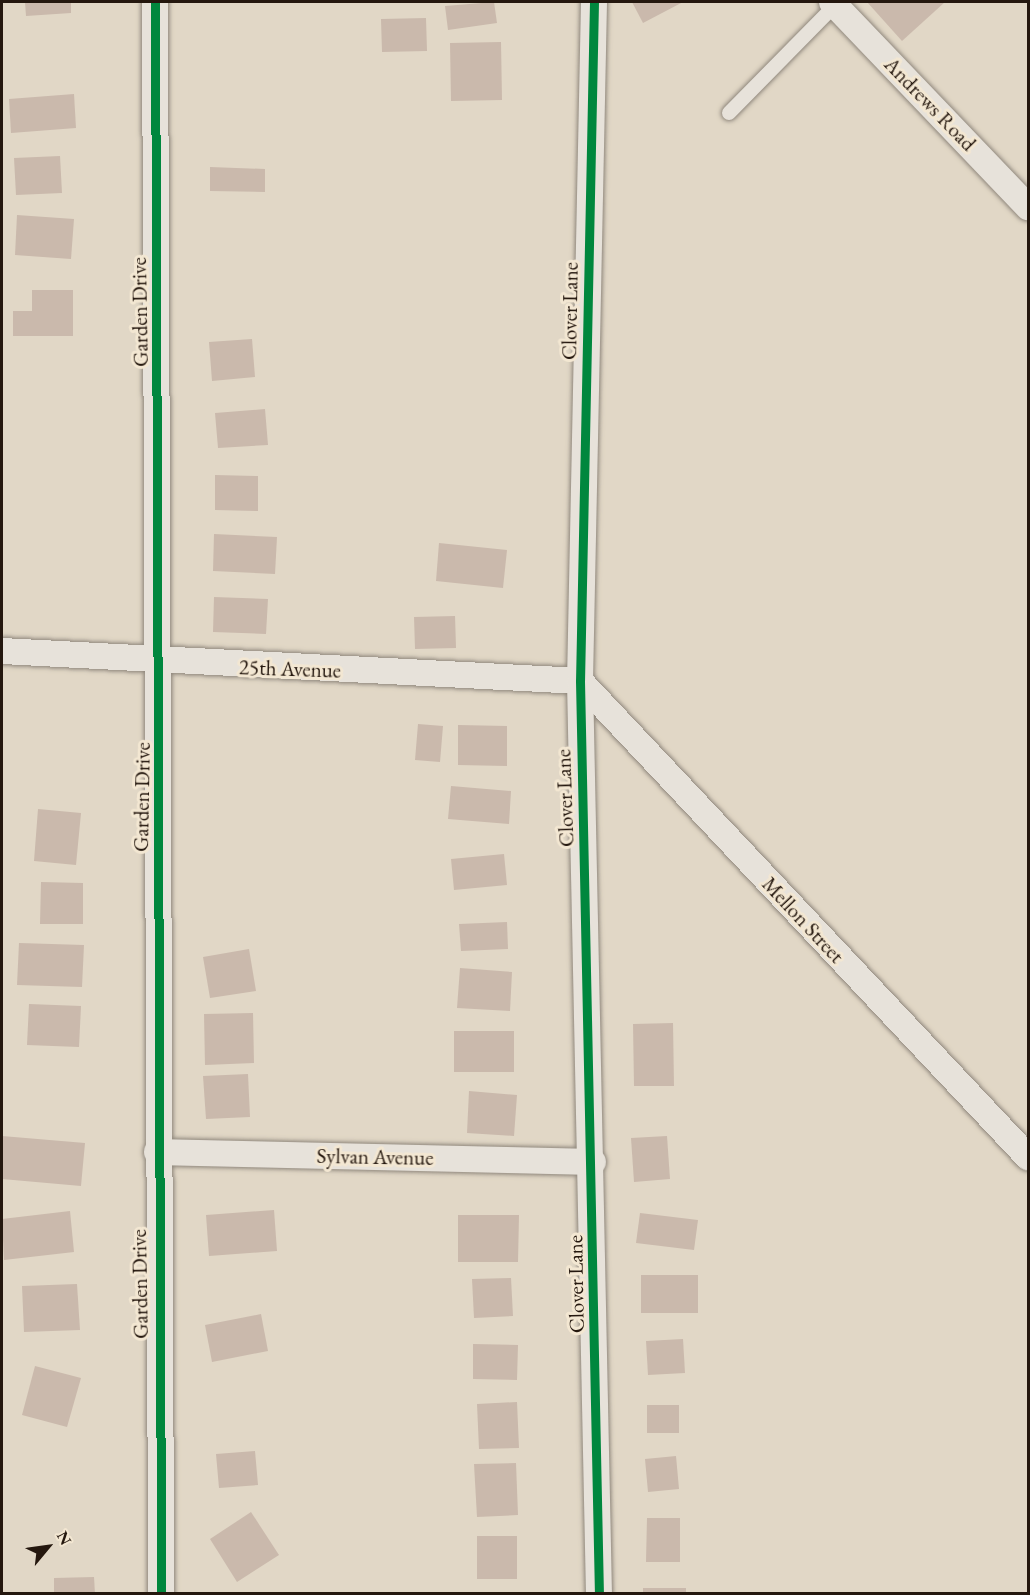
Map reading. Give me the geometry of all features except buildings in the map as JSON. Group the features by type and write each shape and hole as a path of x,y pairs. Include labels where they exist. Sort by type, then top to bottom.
{"street":[{"name":"Garden Drive","path":"155,2 162,663 157,1152 161,1593"},
{"name":"Clover Lane","path":"594,2 580,681 593,1162 599,1593"},
{"name":"Andrews Road","path":"834,4 1029,207"},
{"name":"25th Avenue","path":"2,651 162,663 580,681"},
{"name":"Mellon Street","path":"580,681 1029,1157"},
{"name":"Sylvan Avenue","path":"157,1152 593,1162"}],"lane":[{"path":"729,113 834,4"}],"cycle path":[{"path":"155,2 161,1594"},
{"path":"594,2 580,681 599,1594"}]}
